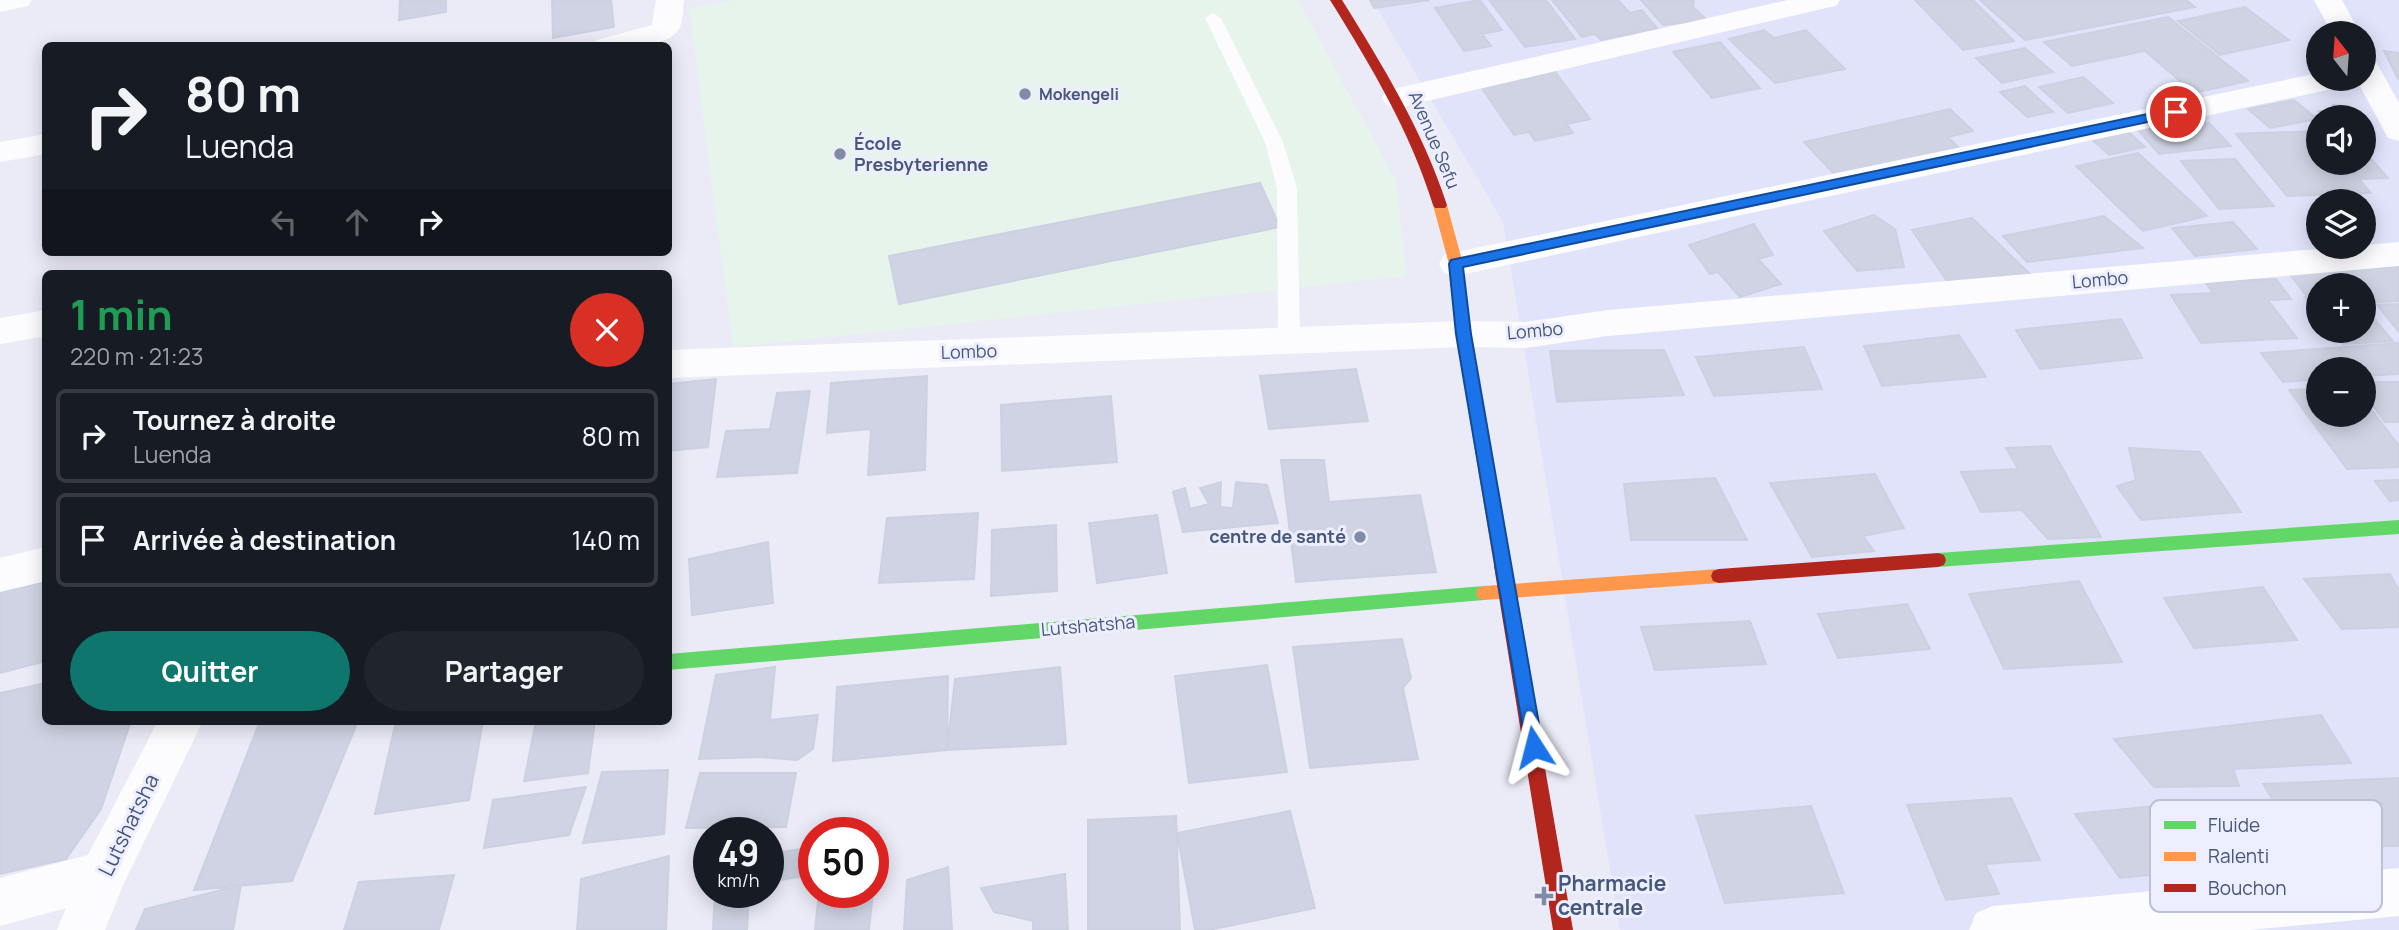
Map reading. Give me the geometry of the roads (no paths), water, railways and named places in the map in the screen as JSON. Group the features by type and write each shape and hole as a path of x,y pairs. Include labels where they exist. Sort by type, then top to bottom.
{"street":[{"path":"0,3 18,0"},
{"path":"622,42 662,31 666,26 672,0"},
{"name":"Avenue Sefu","path":"1336,0 1396,98 1433,180 1456,264 1464,334 1563,930"},
{"path":"1396,98 1826,0"},
{"path":"2328,0 2339,21"},
{"path":"1456,264 2306,86"},
{"path":"2376,90 2399,131"},
{"path":"0,152 42,145"},
{"name":"Lombo","path":"672,364 1464,334 1525,335 1608,323 2399,254"},
{"path":"0,331 42,324"},
{"name":"Lutshatsha","path":"672,662 1508,591 2399,527"},
{"path":"0,575 42,565"},
{"name":"Lutshatsha","path":"81,930 103,874 179,725"},
{"path":"0,902 103,874"},
{"path":"1993,930 2185,912"}],"lane":[{"path":"1213,18 1274,142 1287,188 1289,340"}],"place":[{"name":"Mokengeli","path":"1025,94"},
{"name":"École Presbyterienne","path":"840,154"},
{"name":"centre de santé","path":"1360,537"},
{"name":"Pharmacie centrale","path":"1544,896"}]}
